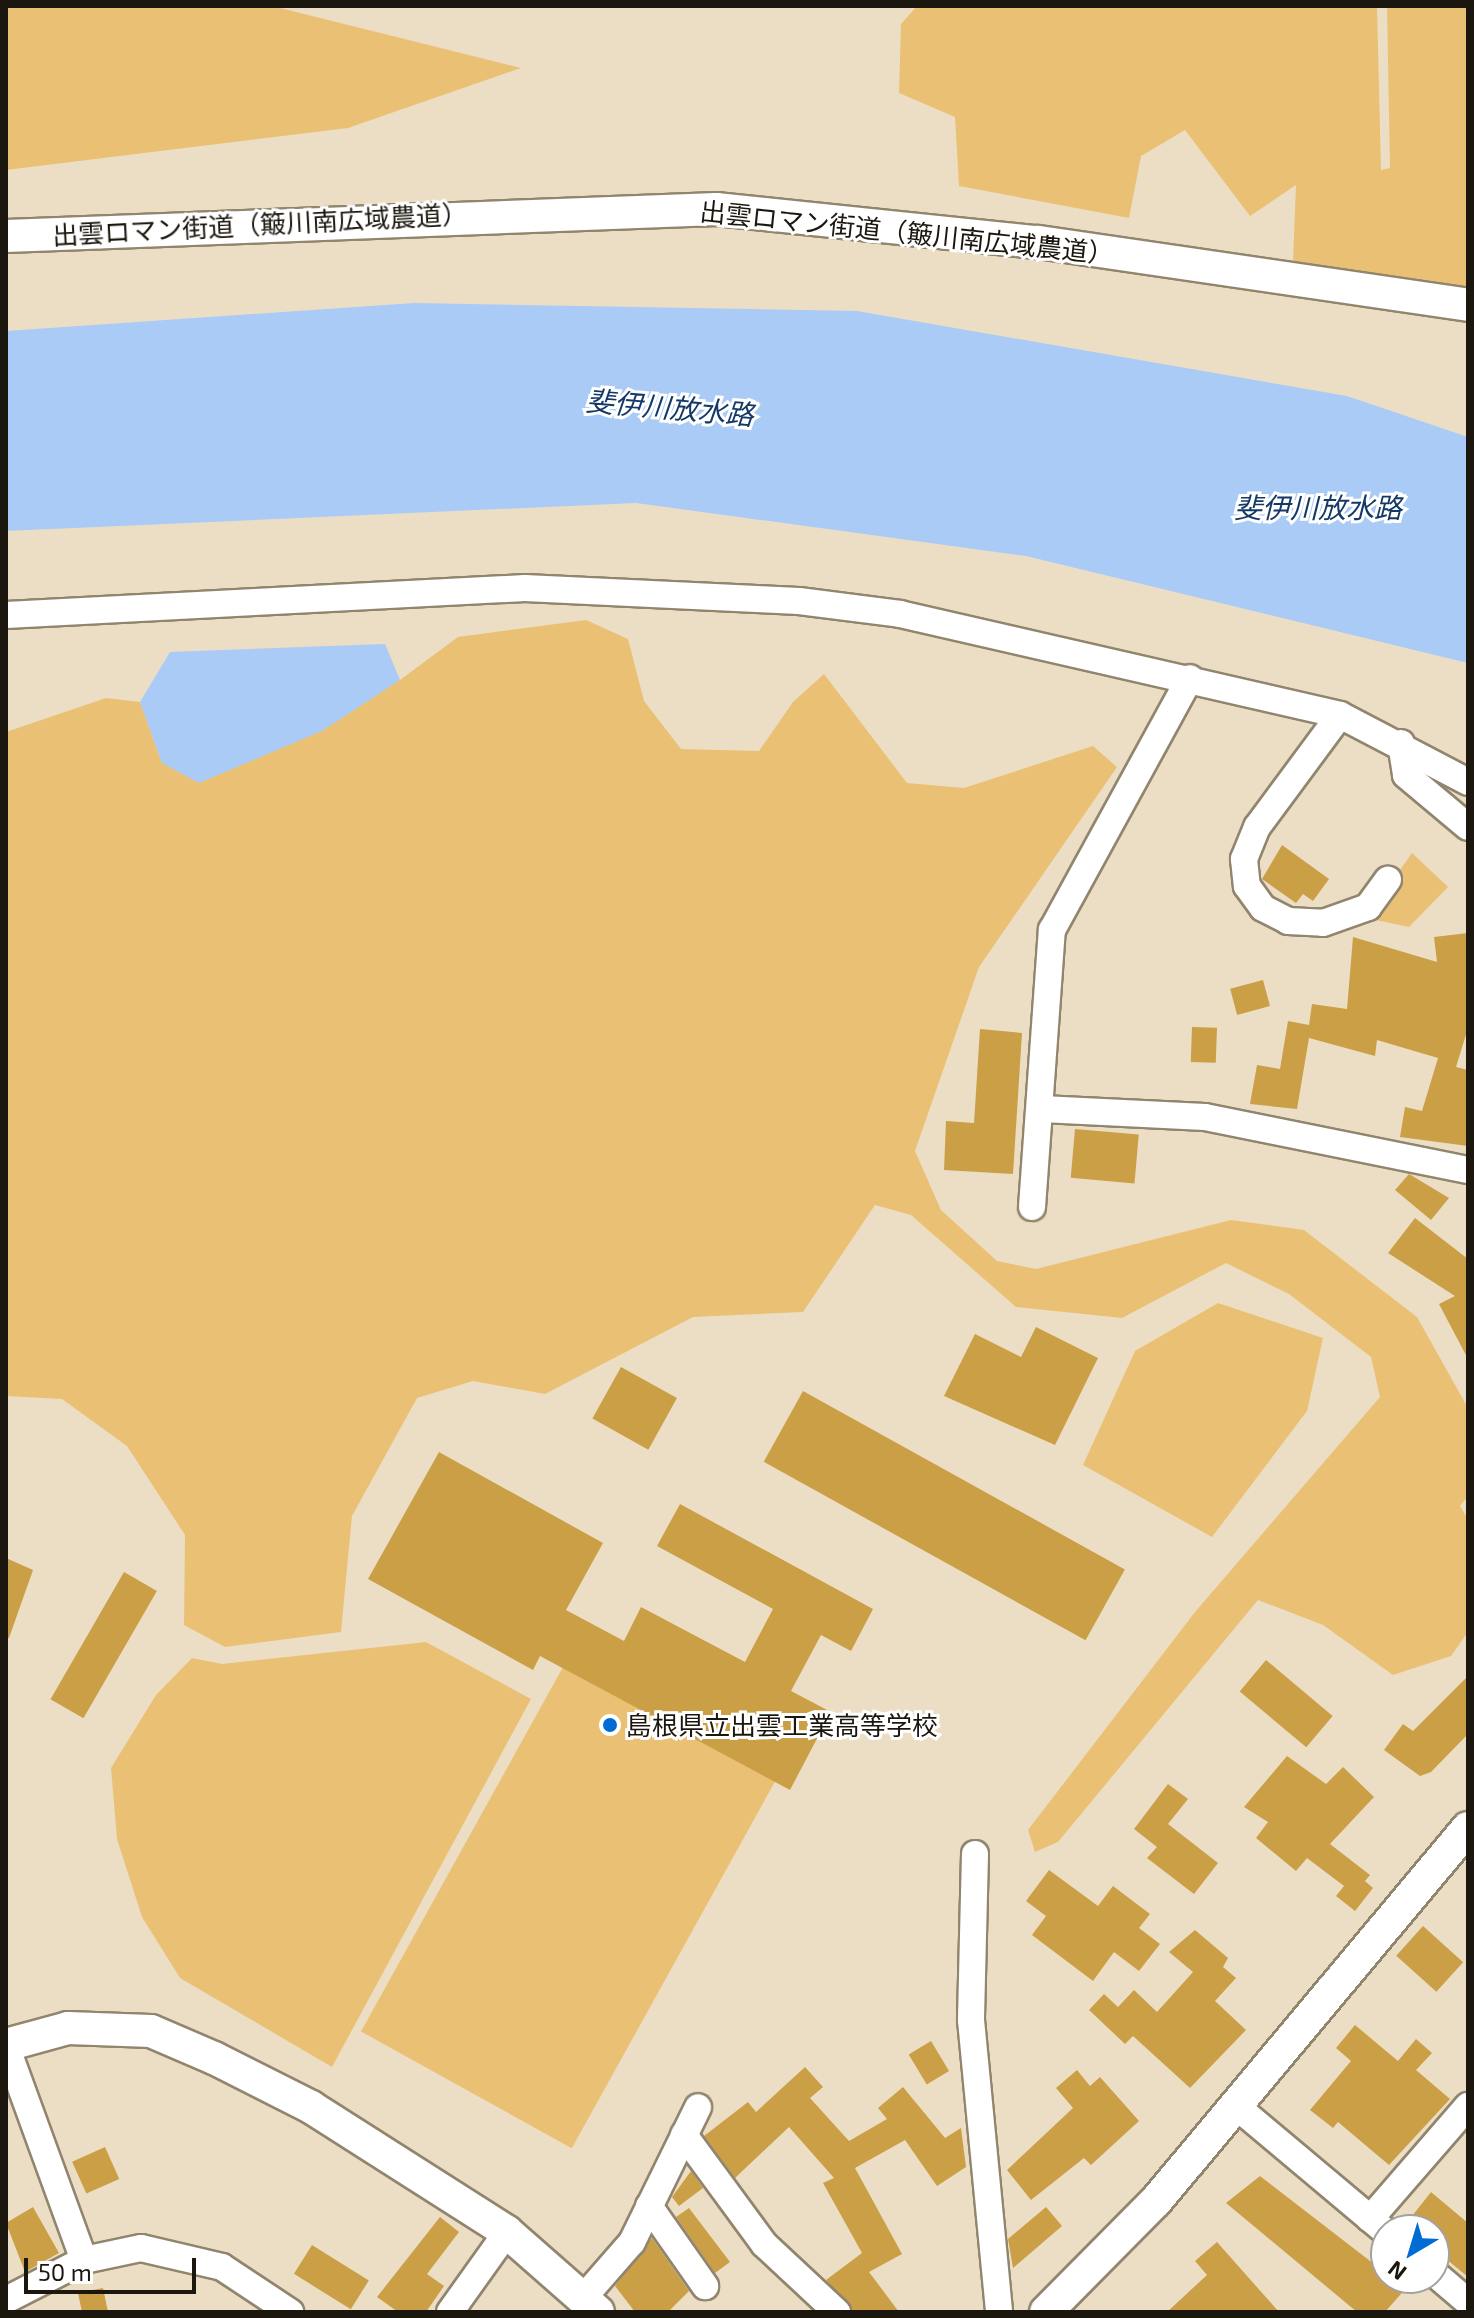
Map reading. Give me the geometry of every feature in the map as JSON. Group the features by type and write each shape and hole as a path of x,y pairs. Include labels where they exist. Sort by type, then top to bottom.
{"street":[{"name":"出雲ロマン街道（簸川南広域農道）","path":"6,236 716,209 1038,242 1468,305"},
{"path":"6,615 525,588 799,601 900,614 1190,678 1340,715 1401,743 1468,782"},
{"path":"1032,1207 1042,1109 1052,930 1190,678"},
{"path":"1340,715 1257,827 1244,859 1247,886 1263,908 1288,921 1323,923 1368,907 1388,879"},
{"path":"1401,743 1406,775 1468,827"},
{"path":"1042,1109 1205,1117 1468,1170"},
{"path":"1046,2312 1156,2201 1468,1828"},
{"path":"975,1854 971,2020 999,2312"},
{"path":"84,2260 6,2045 68,2028 151,2031 311,2107 507,2232 591,2305 632,2242 698,2107"},
{"path":"1236,2106 1370,2219"},
{"path":"1387,2214 1468,2106"},
{"path":"684,2135 764,2244 837,2312"},
{"path":"649,2206 705,2286"},
{"path":"450,2312 507,2232"},
{"path":"6,2300 84,2260 141,2248 222,2267 290,2312"},
{"path":"1450,2287 1468,2302"}],"shaded area":[{"path":"6,6 272,6 521,68 348,128 6,170"},
{"path":"917,6 1377,6 1381,170 1390,168 1387,6 1468,6 1468,292 1293,262 1296,185 1250,216 1185,130 1141,156 1129,218 959,186 955,117 899,93 901,24"},
{"path":"586,620 628,639 644,701 681,749 759,751 793,702 824,674 907,783 964,788 1093,746 1117,767 979,967 915,1151 941,1210 997,1261 1036,1269 1231,1220 1304,1230 1417,1317 1468,1408 1468,1496 1460,1506 1468,1519 1468,1632 1451,1656 1393,1675 1323,1625 1258,1600 1058,1842 1035,1852 1028,1830 1195,1612 1380,1397 1371,1357 1289,1294 1226,1263 1122,1318 1016,1307 911,1215 875,1205 803,1312 693,1317 545,1394 473,1381 417,1398 352,1516 341,1632 225,1647 184,1625 185,1535 127,1446 62,1399 6,1396 6,732 106,698 140,702 162,763 400,680 458,637"},
{"path":"1412,853 1448,887 1409,927 1366,918"},
{"path":"1218,1303 1323,1338 1307,1411 1212,1537 1083,1465 1135,1351"},
{"path":"426,1642 531,1699 332,2067 180,1978 142,1917 117,1839 111,1768 156,1695 192,1658 222,1664"},
{"path":"568,1658 779,1775 572,2148 361,2031"}],"water":[{"name":"斐伊川放水路","path":"414,303 857,311 1347,396 1468,437 1468,663 1026,556 636,503 6,531 6,331"},
{"path":"385,644 400,680 322,731 199,783 162,763 140,702 170,652"}],"building":[{"path":"1282,845 1329,879 1313,901 1303,894 1296,903 1262,879"},
{"path":"1468,933 1468,1028 1456,1067 1468,1070 1468,1146 1400,1137 1405,1107 1422,1111 1438,1058 1377,1040 1375,1056 1309,1038 1297,1109 1250,1104 1257,1065 1280,1069 1288,1021 1309,1025 1312,1004 1347,1009 1353,937 1437,962 1434,937"},
{"path":"1263,980 1270,1006 1237,1015 1230,989"},
{"path":"1192,1027 1217,1028 1216,1063 1191,1062"},
{"path":"980,1029 1022,1033 1013,1174 944,1170 946,1121 974,1123"},
{"path":"1075,1129 1139,1135 1134,1183 1071,1178"},
{"path":"1409,1174 1449,1198 1431,1220 1395,1190"},
{"path":"1415,1218 1468,1259 1468,1359 1439,1304 1455,1296 1388,1253"},
{"path":"1036,1327 1098,1358 1055,1445 944,1396 975,1334 1021,1357"},
{"path":"621,1367 677,1398 648,1450 592,1419"},
{"path":"803,1391 1125,1569 1086,1640 764,1462"},
{"path":"439,1452 603,1543 566,1610 624,1641 641,1607 745,1662 773,1609 657,1546 680,1504 873,1609 851,1651 821,1635 791,1691 831,1712 790,1790 540,1656 533,1670 368,1579"},
{"path":"6,1558 33,1570 9,1638 6,1638"},
{"path":"124,1572 157,1591 83,1718 50,1699"},
{"path":"1266,1660 1333,1716 1306,1747 1240,1691"},
{"path":"1468,1676 1468,1734 1431,1772 1420,1776 1384,1750 1403,1724 1413,1731"},
{"path":"1287,1756 1326,1784 1343,1767 1374,1797 1330,1844 1370,1875 1365,1881 1373,1888 1355,1911 1336,1896 1344,1886 1307,1858 1296,1871 1256,1838 1268,1822 1244,1807"},
{"path":"1168,1784 1188,1799 1168,1824 1218,1863 1194,1894 1147,1858 1157,1847 1134,1829"},
{"path":"1049,1870 1098,1906 1113,1886 1150,1914 1139,1928 1160,1944 1139,1971 1114,1952 1093,1981 1032,1935 1046,1916 1026,1901"},
{"path":"1423,1926 1463,1962 1436,1992 1396,1956"},
{"path":"1195,1930 1228,1958 1223,1967 1236,1978 1215,2001 1246,2030 1190,2088 1133,2036 1125,2044 1089,2010 1104,1994 1118,2007 1134,1990 1157,2012 1193,1972 1169,1952"},
{"path":"1355,2025 1398,2061 1416,2039 1432,2053 1416,2070 1450,2099 1389,2165 1338,2122 1333,2128 1310,2110 1351,2061 1336,2048"},
{"path":"931,2041 949,2071 927,2084 909,2054"},
{"path":"805,2067 823,2087 810,2098 849,2141 887,2119 878,2108 903,2087 945,2138 961,2128 966,2167 937,2186 905,2140 855,2168 902,2254 869,2272 899,2312 853,2312 826,2280 862,2253 823,2183 834,2178 789,2127 735,2178 704,2136 748,2102 756,2112"},
{"path":"1077,2070 1090,2086 1100,2077 1139,2121 1091,2165 1084,2158 1031,2200 1007,2170 1073,2108 1056,2088"},
{"path":"105,2147 119,2179 86,2194 72,2162"},
{"path":"691,2171 703,2188 679,2206 672,2197"},
{"path":"1260,2176 1370,2261 1370,2294 1401,2294 1385,2312 1357,2312 1226,2203"},
{"path":"1431,2192 1468,2223 1468,2277 1450,2262 1450,2214 1414,2214"},
{"path":"33,2207 59,2253 25,2272 6,2223"},
{"path":"1046,2207 1062,2226 1013,2268 1008,2239"},
{"path":"689,2208 730,2262 715,2273 676,2217"},
{"path":"440,2217 459,2232 427,2274 444,2286 426,2312 398,2312 377,2297"},
{"path":"652,2238 689,2291 668,2312 635,2312 615,2286"},
{"path":"1217,2242 1279,2312 1167,2312 1207,2275 1195,2261"},
{"path":"312,2245 369,2281 351,2309 294,2274"},
{"path":"103,2288 108,2312 82,2312 78,2293"}],"place":[{"name":"島根県立出雲工業高等学校","path":"610,1725"}]}
